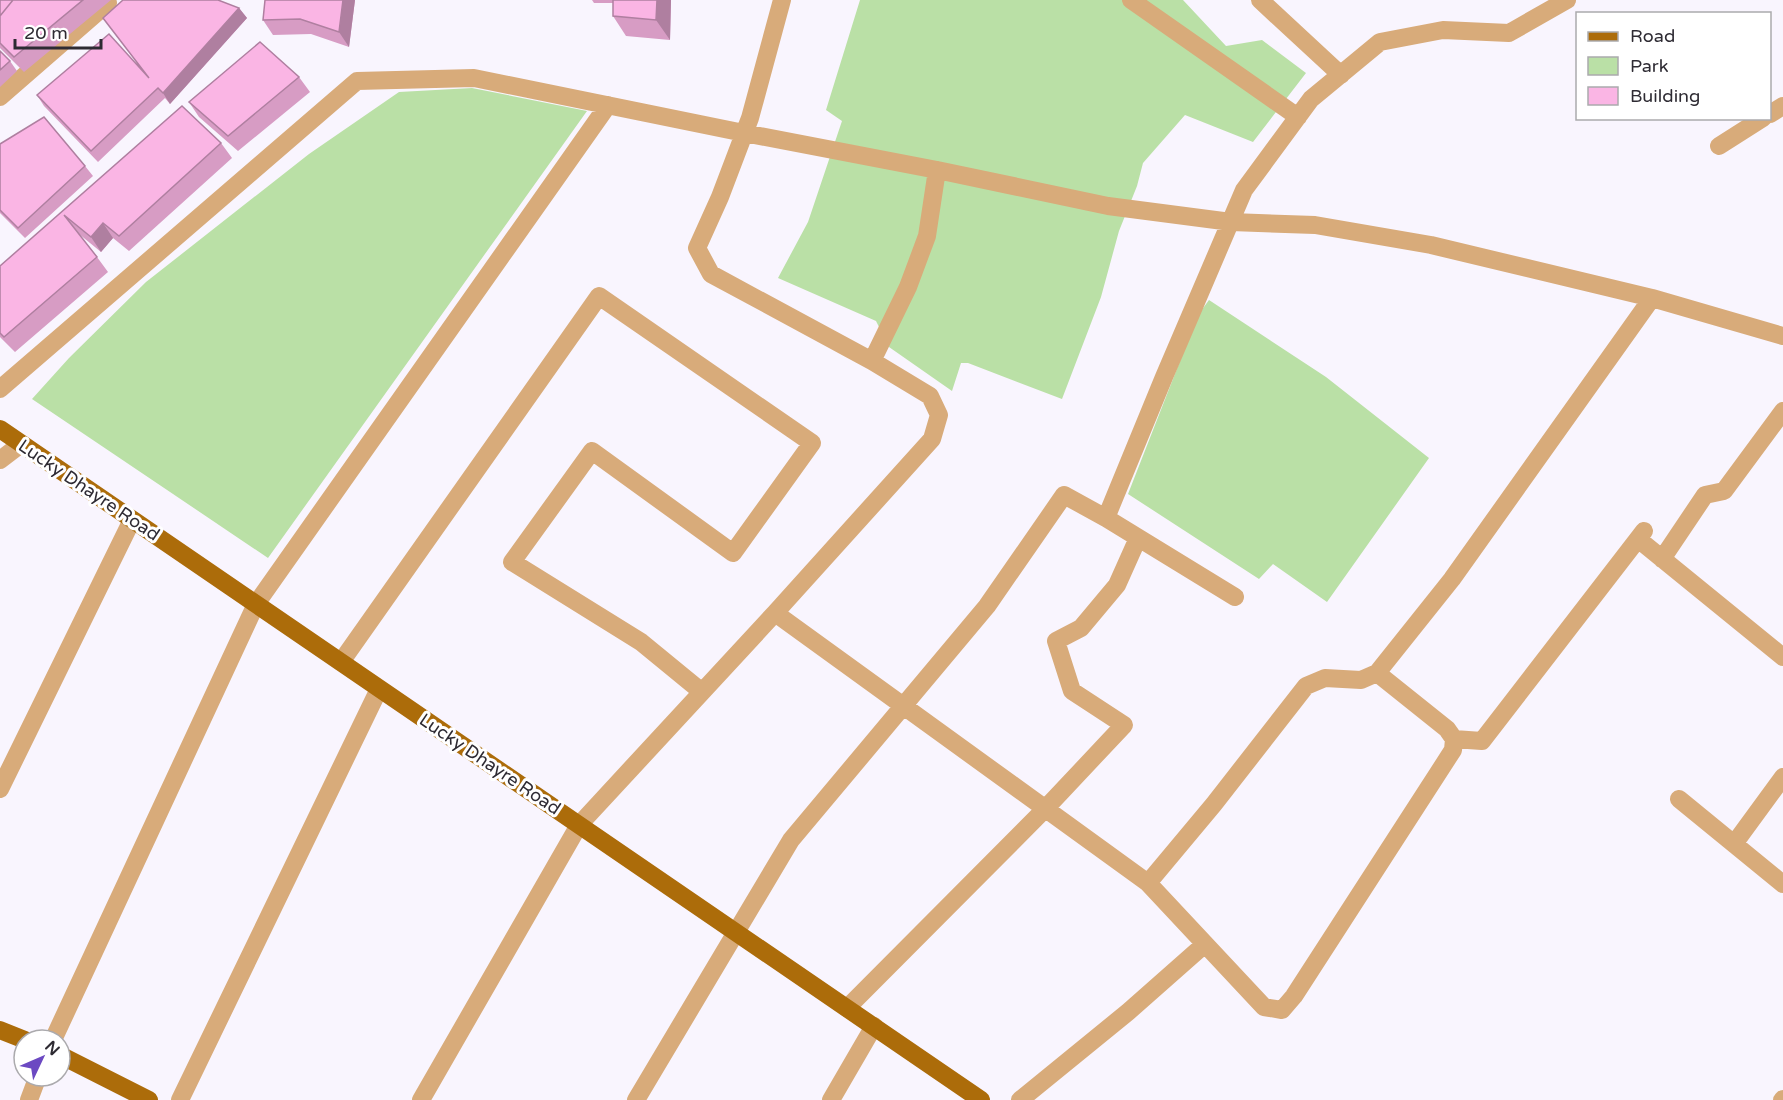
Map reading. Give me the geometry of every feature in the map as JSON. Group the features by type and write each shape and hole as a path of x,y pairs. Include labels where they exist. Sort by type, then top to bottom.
{"main road":[{"name":"Lucky Dhayre Road","path":"0,429 981,1100"},
{"path":"72,1061 149,1100"}],"street":[{"path":"421,1100 579,825 776,614 932,439 939,415 930,396 872,361 711,274 697,248 720,197 750,118 782,0"},
{"path":"1131,0 1298,117"},
{"path":"1260,0 1341,75"},
{"path":"1106,518 1244,190 1311,99 1380,42 1443,30 1509,33 1568,0"},
{"path":"0,97 108,3"},
{"path":"0,389 357,81 474,78 1108,206 1230,222 1314,225 1431,245 1652,298 1783,336"},
{"path":"59,1028 256,604 608,105"},
{"path":"1719,147 1760,120"},
{"path":"872,361 908,286 927,236 937,170"},
{"path":"341,662 599,296 812,443 733,553 592,451 512,562 641,642 702,692"},
{"path":"1148,883 1214,804 1306,686 1325,678 1361,680 1377,673 1452,579 1652,298"},
{"path":"1662,559 1705,495 1724,491 1783,411"},
{"path":"0,460 21,444"},
{"path":"636,1100 791,840 987,606 1064,495 1235,597"},
{"path":"0,789 132,520"},
{"path":"1454,739 1482,741 1641,535 1662,559 1780,649"},
{"path":"847,1008 1046,809 1125,725 1072,691 1056,641 1081,628 1118,585 1138,538"},
{"path":"776,614 1148,883 1264,1007 1282,1010 1294,996 1453,750 1454,739 1447,729 1377,673"},
{"path":"180,1100 379,688"},
{"path":"1734,844 1783,777"},
{"path":"1679,799 1783,885"},
{"path":"1020,1100 1128,1012 1205,944"},
{"path":"831,1100 874,1026"}],"green space":[{"path":"860,0 1183,0 1226,46 1262,40 1306,73 1253,142 1185,115 1143,163 1137,186 1119,231 1101,297 1062,399 968,363 961,363 952,391 889,347 876,321 778,278 808,222 842,121 826,110"},
{"path":"472,88 587,111 268,558 32,399 69,358 146,282 309,154 399,92"},
{"path":"1209,300 1326,377 1429,458 1327,602 1273,564 1259,579 1128,494 1198,315"}],"building":[{"path":"0,0 13,0 0,16"},
{"path":"13,0 83,0 14,57 0,43 0,16"},
{"path":"123,0 218,0 239,8 163,93 158,88 91,151 37,95 109,34 149,78 103,18"},
{"path":"265,0 343,0 339,32 300,19 263,20"},
{"path":"613,0 657,0 656,20 613,16"},
{"path":"260,42 299,77 228,136 189,102"},
{"path":"0,51 10,61 0,70"},
{"path":"182,106 221,143 119,236 103,223 91,237 64,215 97,257 4,337 0,333 0,266"},
{"path":"44,117 85,166 18,228 0,210 0,144"}]}
